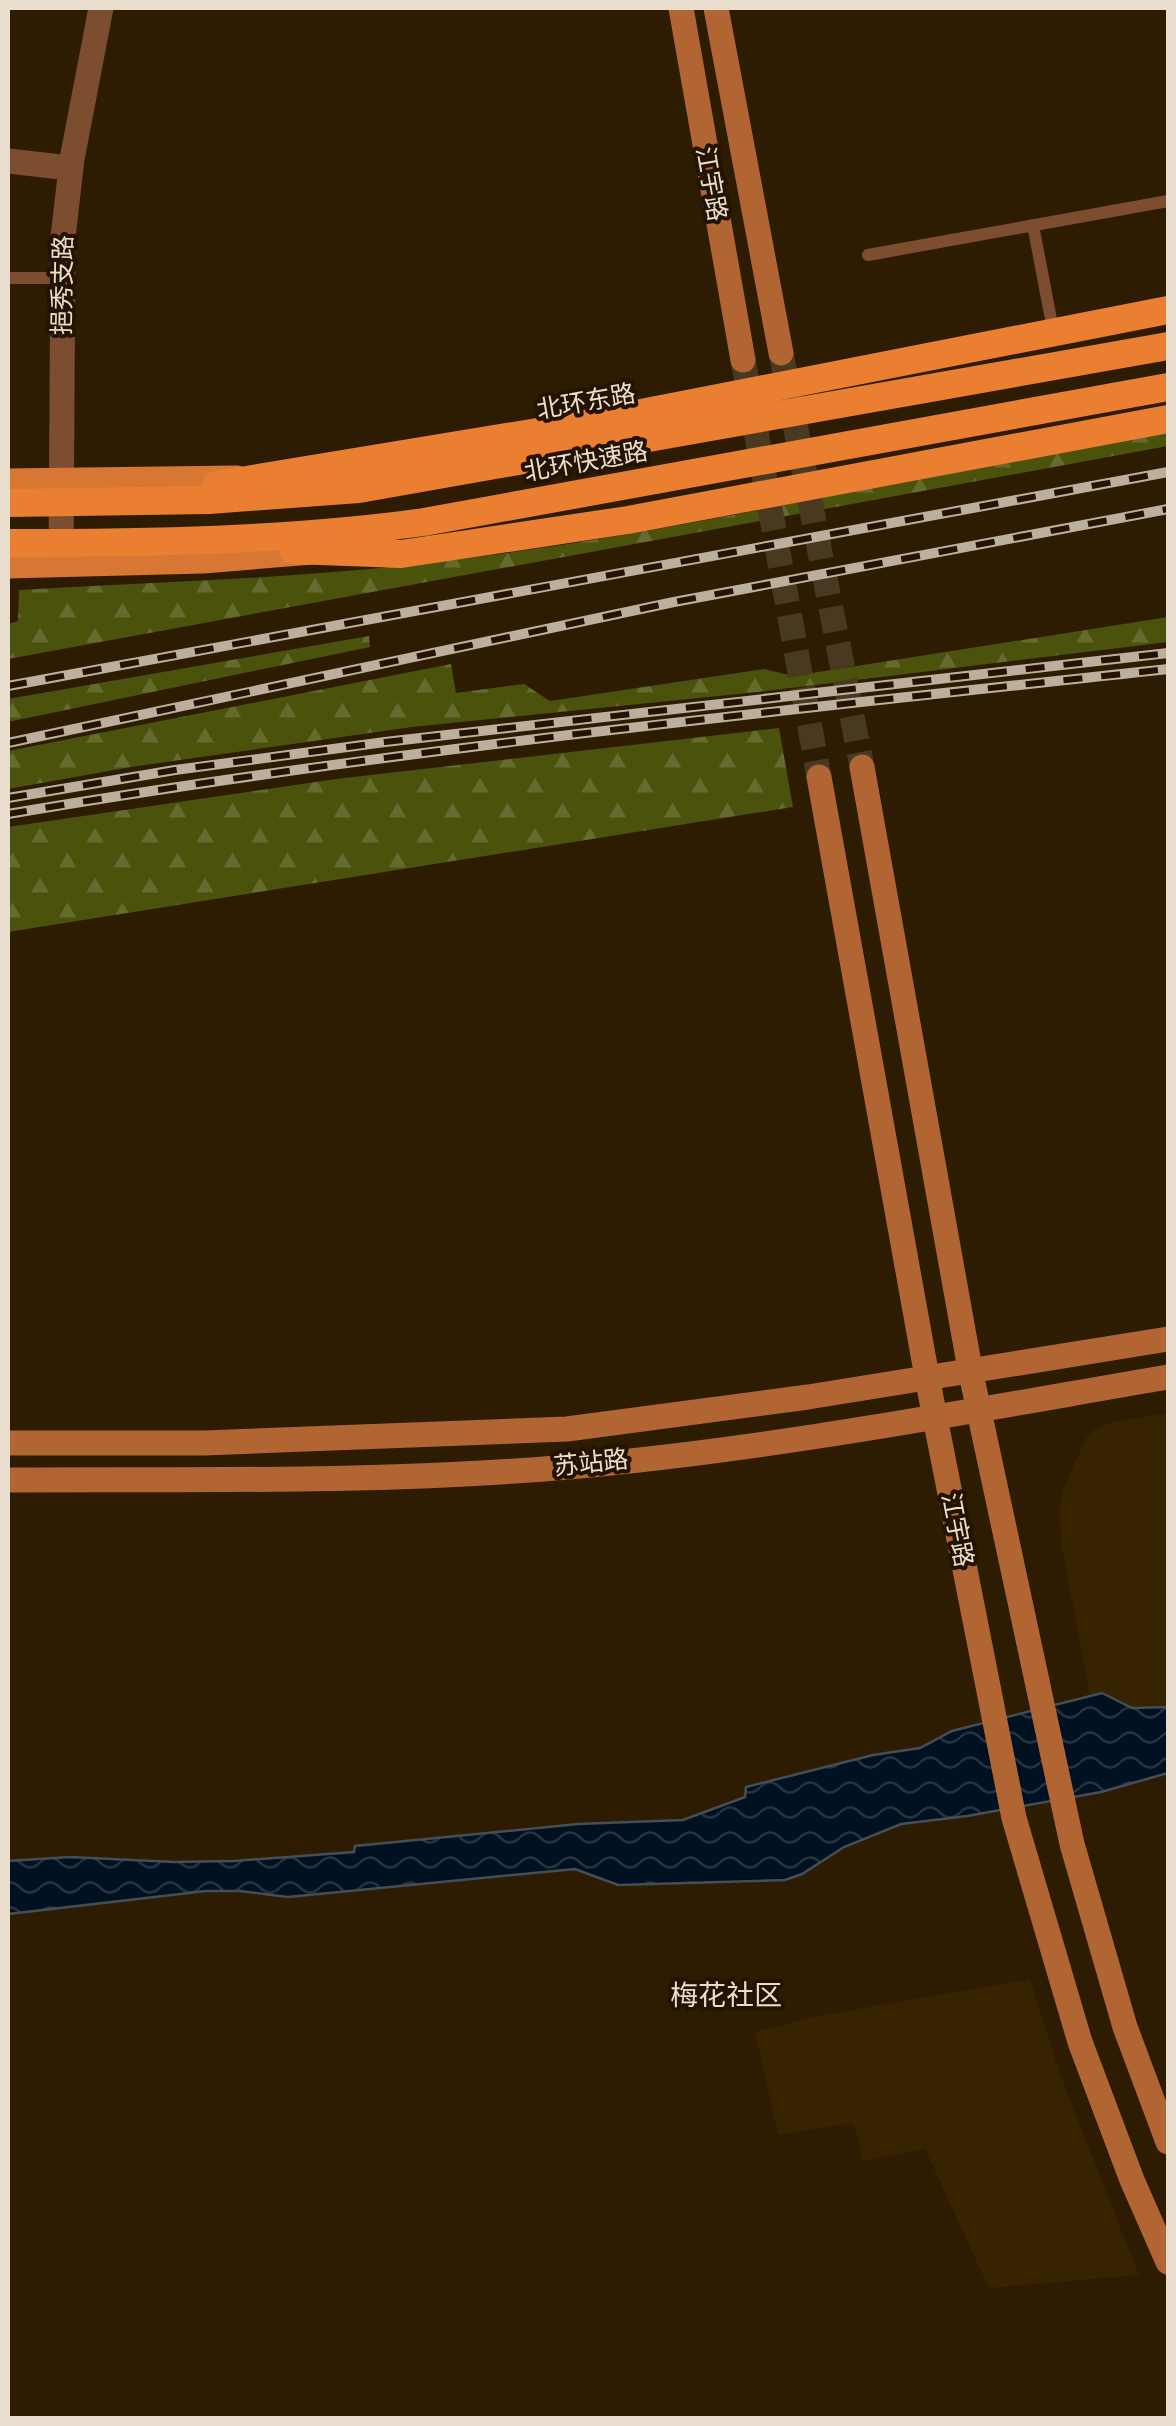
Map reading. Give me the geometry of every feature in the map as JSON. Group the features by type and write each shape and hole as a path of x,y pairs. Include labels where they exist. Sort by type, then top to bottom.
{"highway":[{"path":"119,503 322,465 580,425 1168,310"},
{"name":"北环快速路","path":"8,503 119,503 301,494 420,480 1168,346"},
{"name":"北环快速路","path":"8,544 117,543 367,530 1168,387"},
{"path":"117,543 401,554 628,520 1168,418"}],"main road":[{"name":"江宇路","path":"682,8 743,360"},
{"name":"江宇路","path":"716,8 781,353"},
{"name":"北环东路","path":"8,481 278,477 415,459 606,430 1168,321"},
{"path":"8,566 203,561 427,542 628,509 1168,408"},
{"name":"江宇路","path":"862,767 970,1369 1072,1844 1120,2009 1168,2142"},
{"name":"江宇路","path":"818,778 1014,1818 1080,2042 1168,2262"},
{"name":"苏站路","path":"8,1443 204,1444 567,1429 1168,1339"},
{"name":"苏站路","path":"8,1480 288,1479 568,1467 764,1445 1168,1377"}],"street":[{"name":"挹秀支路","path":"62,566 63,278 70,168 101,8"},
{"path":"8,161 70,168"}],"lane":[{"path":"868,255 1168,201"},
{"path":"1032,226 1055,342"},
{"path":"8,278 63,278"}],"shaded area":[{"path":"1168,1413 1168,1707 1132,1708 1102,1693 1090,1696 1062,1549 1059,1511 1062,1492 1085,1440 1094,1429 1112,1422"},
{"path":"1030,1979 1060,2074 1139,2275 989,2288 925,2149 863,2161 854,2123 778,2135 755,2032 812,2017"}],"green space":[{"path":"1168,424 1168,446 8,659 8,624 18,621 19,590 324,573 520,551 799,502"},
{"path":"1168,617 1168,642 758,692 412,727 131,767 8,789 8,751 451,664 456,693 524,684 550,701 764,669 793,676"},
{"path":"369,636 370,647 8,722 8,699"},
{"path":"779,728 793,807 8,932 8,827 336,779"}],"water":[{"path":"1102,1693 1132,1708 1168,1707 1168,1773 1101,1792 901,1824 844,1847 802,1874 785,1880 618,1885 575,1869 288,1897 206,1891 8,1914 8,1861 70,1857 234,1861 354,1852 355,1846 578,1824 683,1820 745,1797 746,1787 873,1755 920,1748 952,1731"}],"tunnel":[{"path":"781,353 862,767"},
{"path":"743,360 819,777"}],"railway":[{"path":"8,686 1168,472"},
{"path":"8,743 674,602 1168,509"},
{"path":"8,798 175,770 385,742 1168,653"},
{"path":"8,814 442,751 1168,669"}],"district":[{"name":"梅花社区","path":"726,1996"}]}
